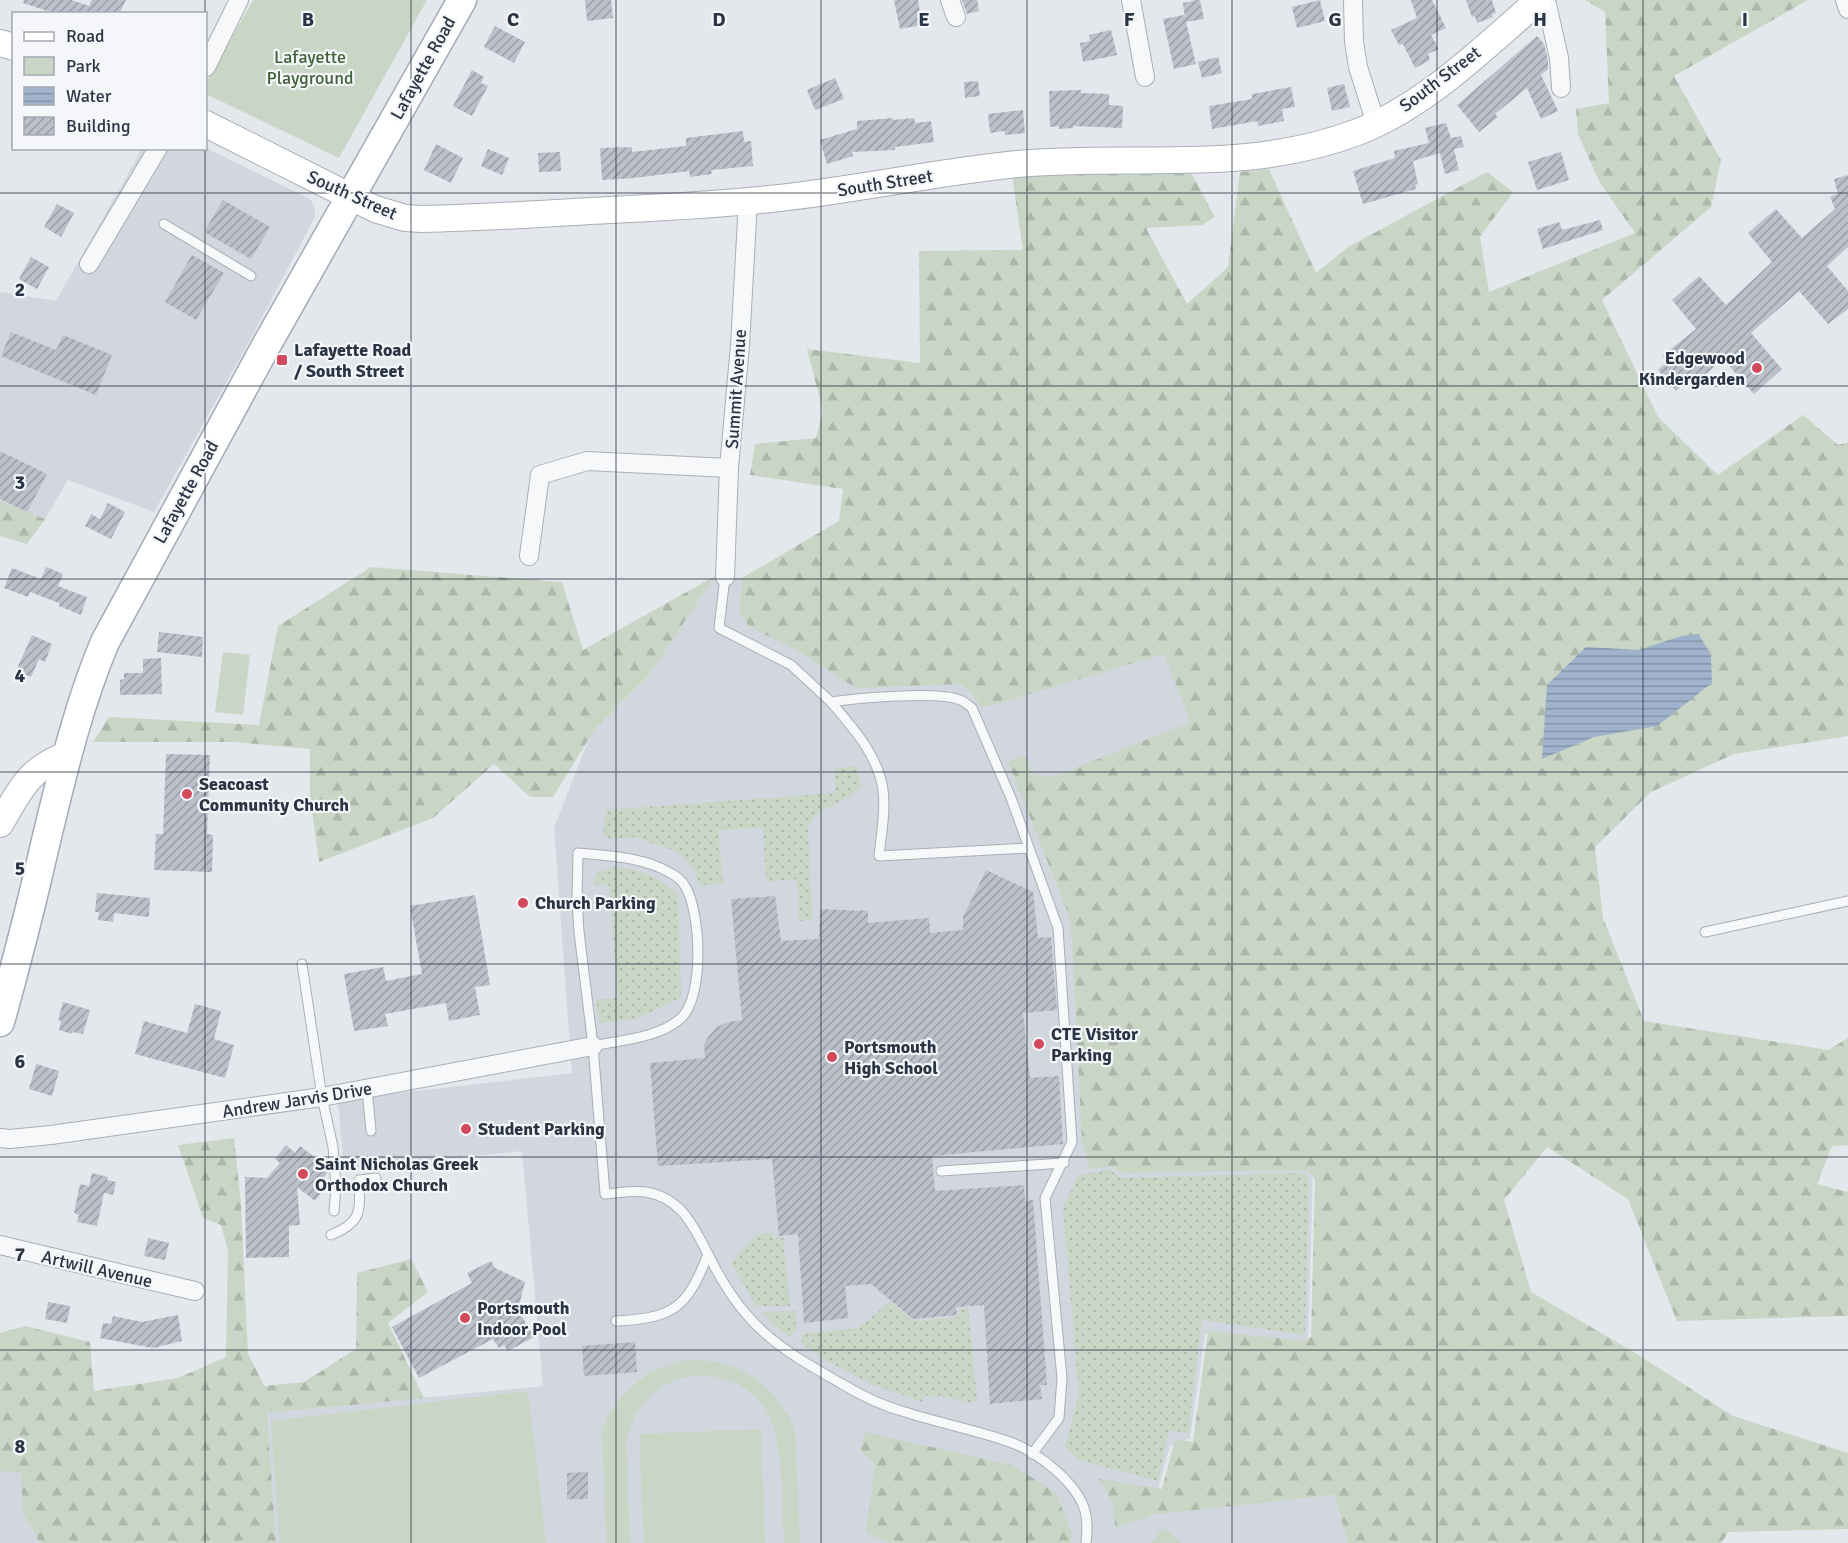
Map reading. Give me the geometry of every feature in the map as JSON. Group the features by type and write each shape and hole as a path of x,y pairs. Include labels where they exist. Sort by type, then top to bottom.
{"main road":[{"name":"Lafayette Road","path":"0,1022 68,754 93,670 105,642 240,393 462,0"}],"street":[{"path":"207,65 239,0"},
{"path":"1131,0 1145,77"},
{"path":"1353,0 1354,42 1358,67 1376,124"},
{"name":"South Street","path":"207,125 388,214 422,219 638,209 748,201 1016,164 1213,161 1250,158 1332,140 1376,124 1422,98 1539,0"},
{"path":"1546,0 1559,58 1561,88"},
{"path":"1845,0 1848,9"},
{"path":"89,264 157,150"},
{"name":"Summit Avenue","path":"725,577 729,468 740,345 748,201"},
{"path":"529,556 540,475 587,461 729,468"},
{"path":"0,824 32,774 44,765 68,754"},
{"name":"Andrew Jarvis Drive","path":"0,1138 51,1135 322,1097 593,1046"},
{"name":"Artwill Avenue","path":"0,1245 195,1291"}],"lane":[{"path":"164,224 251,276"},
{"path":"725,577 719,628 791,664 831,702 860,736 878,771 883,790 879,856 1028,848"},
{"path":"831,702 858,698 945,696 961,700 972,708 1011,798 1058,928 1072,1142 1064,1163 1045,1198 1062,1378 1059,1418 1032,1454"},
{"path":"593,1046 662,1029 680,1019 690,1007 695,994 698,976 697,948 692,902 685,885 673,874 650,864 629,859 578,853 579,932 593,1046 605,1194 646,1192 677,1207 698,1233 723,1281 745,1313 762,1332 825,1374 878,1403 1012,1443 1032,1454 1064,1478 1077,1494 1085,1510 1086,1543"},
{"path":"1705,932 1848,901"},
{"path":"302,963 322,1097 333,1147 336,1186 334,1211"},
{"path":"367,1089 371,1131"},
{"path":"941,1171 1064,1163"},
{"path":"331,1235 345,1229 355,1221 360,1211 359,1179 376,1178"},
{"path":"616,1321 655,1317 672,1312 698,1280 708,1254"}],"shaded area":[{"path":"207,148 310,199 315,208 315,217 251,338 154,512 68,480 45,519 0,501 0,292 56,301 141,150"},
{"name":"Portsmouth High School","path":"715,576 754,579 1167,643 1198,727 1313,1165 1308,1349 1205,1334 1190,1438 1170,1446 1159,1485 1163,1513 1336,1495 1348,1543 276,1543 267,1413 543,1386 522,1151 344,1169 338,1100 572,1073 554,828 591,733 649,675"},
{"path":"0,1471 22,1471 23,1513 40,1543 0,1543"}],"green space":[{"name":"Lafayette Playground","path":"253,0 427,0 339,158 207,94 207,81"},
{"path":"1585,0 1808,0 1674,76 1721,160 1711,207 1602,300 1658,417 1718,475 1803,415 1838,445 1848,442 1848,736 1734,754 1651,792 1595,847 1603,918 1644,1021 1828,1050 1848,1038 1848,1145 1832,1146 1817,1184 1848,1192 1848,1316 1677,1321 1628,1199 1547,1147 1504,1200 1531,1292 1637,1354 1733,1416 1848,1453 1848,1529 1729,1532 1721,1543 1348,1543 1335,1495 1157,1514 1115,1528 1114,1506 1099,1479 1162,1489 1175,1439 1193,1442 1208,1331 1306,1341 1311,1337 1315,1180 1309,1170 1123,1173 1111,1166 1090,1169 1082,1141 1072,939 1068,913 1008,762 1025,755 1032,774 1053,777 1191,722 1164,654 982,708 971,692 960,684 859,688 803,654 749,626 740,613 742,578 839,521 843,489 750,475 755,444 816,438 823,411 807,349 920,363 919,251 1023,250 1012,175 1111,172 1191,173 1215,217 1202,225 1146,228 1187,304 1228,267 1240,172 1269,169 1316,273 1348,247 1487,172 1513,192 1480,237 1489,292 1635,233 1600,183 1578,134 1576,109 1609,103 1605,12"},
{"path":"0,501 45,519 27,544 0,536"},
{"path":"371,567 562,582 583,650 715,576 649,675 595,729 553,797 530,797 494,764 433,818 319,862 310,796 310,749 236,742 93,742 109,717 259,725 278,626"},
{"path":"223,652 250,655 243,715 215,712"},
{"path":"856,766 861,786 855,793 816,814 808,828 812,920 799,921 797,879 766,882 763,828 718,830 723,884 698,885 694,869 678,852 635,837 610,839 603,834 606,810 836,793 834,769"},
{"path":"612,867 630,869 648,875 664,883 678,895 681,998 635,1019 599,1023 596,1000 618,998 609,885 592,884 598,872"},
{"path":"234,1138 241,1203 248,1353 264,1386 304,1382 356,1349 357,1273 411,1259 428,1292 388,1323 424,1398 267,1413 276,1543 40,1543 23,1513 21,1472 0,1471 0,1333 25,1326 90,1342 94,1391 178,1378 226,1357 228,1251 221,1225 203,1218 178,1145"},
{"path":"1109,1170 1122,1178 1303,1173 1309,1179 1305,1335 1202,1320 1188,1433 1169,1430 1158,1481 1080,1460 1065,1447 1079,1395 1063,1208 1079,1175"},
{"path":"772,1233 773,1238 783,1237 790,1306 756,1306 731,1263 757,1234"},
{"path":"890,1302 913,1321 959,1317 959,1309 968,1308 977,1400 973,1403 937,1395 936,1398 925,1395 923,1402 871,1384 829,1362 801,1343 803,1334 859,1328"},
{"path":"795,1311 796,1331 790,1337 762,1312"},
{"path":"697,1360 730,1366 758,1380 779,1402 788,1416 795,1432 800,1543 784,1543 780,1460 768,1413 759,1400 743,1387 722,1378 704,1376 687,1377 657,1390 635,1417 626,1445 630,1543 606,1543 602,1431 611,1411 625,1393 650,1372 680,1361"},
{"path":"528,1391 546,1543 280,1543 271,1421"},
{"path":"761,1429 765,1543 644,1543 639,1434"},
{"path":"864,1432 1012,1465 1056,1493 1072,1534 1070,1543 889,1543 866,1533 875,1465 861,1451"},
{"path":"1163,1528 1182,1543 1151,1543"}],"water":[{"path":"1699,634 1711,656 1712,683 1657,726 1594,737 1542,759 1547,685 1586,647 1639,650 1681,636"}],"building":[{"path":"24,0 71,0 89,6 92,0 126,0 120,12 51,12 23,3"},
{"path":"585,0 611,0 613,18 587,21"},
{"path":"894,0 918,0 922,25 900,29"},
{"path":"962,0 977,0 979,11 967,14"},
{"path":"1200,0 1204,19 1186,22 1196,64 1174,69 1163,19 1184,15 1185,18 1183,3"},
{"path":"1320,0 1325,21 1297,28 1292,7"},
{"path":"1411,0 1432,0 1446,28 1431,35 1439,49 1428,54 1430,60 1415,68 1403,44 1399,45 1391,30 1417,18"},
{"path":"1466,0 1492,0 1496,13 1492,14 1493,17 1477,23 1475,16 1472,17"},
{"path":"495,26 525,42 514,63 484,47"},
{"path":"1111,30 1117,55 1083,62 1080,43 1090,41 1089,35"},
{"path":"1537,36 1544,44 1548,60 1548,69 1541,75 1558,111 1541,119 1527,88 1495,114 1498,117 1479,132 1457,105"},
{"path":"1218,57 1222,73 1202,78 1198,62"},
{"path":"472,70 484,77 481,83 488,86 472,116 453,106"},
{"path":"835,78 844,99 815,110 807,90"},
{"path":"978,81 980,96 965,98 964,82"},
{"path":"1344,84 1350,107 1332,111 1327,88"},
{"path":"1291,87 1295,107 1282,109 1284,121 1258,126 1257,121 1212,129 1209,106 1252,99 1252,94"},
{"path":"1081,90 1081,93 1109,94 1109,105 1123,106 1122,128 1073,126 1073,128 1059,129 1059,126 1050,127 1049,91"},
{"path":"1023,110 1025,133 1005,135 1005,131 990,133 988,114"},
{"path":"893,118 893,120 914,118 915,123 931,121 934,142 895,147 895,150 852,152 853,156 827,164 820,140 857,129 857,121"},
{"path":"1446,123 1451,138 1461,136 1464,147 1454,149 1459,170 1445,174 1440,153 1413,161 1418,184 1415,185 1416,189 1363,204 1353,171 1395,158 1394,151 1429,143 1425,128"},
{"path":"743,131 744,142 751,141 753,166 711,170 712,174 690,177 689,171 602,180 600,148 632,147 632,152 686,146 686,138"},
{"path":"436,144 463,158 451,183 424,170"},
{"path":"488,149 509,158 502,175 481,166"},
{"path":"560,152 561,171 539,172 538,153"},
{"path":"1561,152 1569,180 1537,190 1528,162"},
{"path":"1848,175 1848,247 1827,266 1848,291 1848,309 1828,324 1799,291 1751,333 1782,369 1754,394 1723,359 1691,387 1686,382 1676,391 1658,370 1667,362 1662,356 1696,329 1672,300 1699,276 1726,305 1772,262 1748,233 1776,209 1802,238 1835,209 1830,197 1838,194 1834,179"},
{"path":"223,200 270,227 251,259 204,232"},
{"path":"57,204 74,213 61,237 44,227"},
{"path":"1600,220 1603,230 1543,249 1537,229 1559,222 1562,230"},
{"path":"192,255 224,273 196,320 165,302"},
{"path":"31,257 49,267 37,289 19,279"},
{"path":"11,332 56,350 63,335 112,355 96,395 1,356"},
{"path":"0,451 47,474 27,512 0,499"},
{"path":"108,503 125,512 111,539 85,526 91,514 100,519"},
{"path":"46,567 63,574 58,586 87,597 81,615 59,606 59,603 30,592 28,597 4,588 12,568 41,579"},
{"path":"159,632 203,637 202,657 157,652"},
{"path":"32,635 52,644 45,662 39,659 31,677 16,671"},
{"path":"161,658 162,694 120,695 120,680 124,679 124,673 143,673 143,659"},
{"name":"Seacoast Community Church","path":"166,754 210,755 207,834 213,835 212,872 154,870 156,834 163,834"},
{"path":"986,870 1033,892 1038,938 1051,937 1057,1010 1023,1013 1030,1078 1059,1076 1063,1144 932,1156 935,1191 1024,1185 1025,1201 1033,1200 1047,1385 1040,1385 1042,1399 990,1404 984,1305 956,1307 957,1315 913,1319 871,1284 845,1286 848,1318 804,1323 798,1234 779,1236 772,1159 658,1166 650,1063 705,1058 704,1045 717,1027 728,1022 742,1020 731,899 775,896 781,941 819,939 820,909 868,911 868,923 929,918 930,933 963,930 963,917"},
{"path":"97,893 150,898 149,917 114,913 113,922 98,920 99,912 95,912"},
{"path":"475,895 490,985 475,987 480,1015 449,1021 446,1003 385,1014 388,1026 354,1031 344,974 383,967 386,981 422,974 410,906"},
{"path":"63,1002 90,1010 83,1034 73,1032 72,1034 59,1030 61,1021 58,1020"},
{"path":"195,1004 221,1011 214,1039 234,1045 225,1078 135,1054 144,1021 187,1033"},
{"path":"36,1064 59,1071 52,1096 29,1089"},
{"path":"286,1145 295,1153 300,1146 321,1162 319,1165 328,1172 324,1177 329,1183 315,1201 297,1187 300,1225 289,1226 289,1257 246,1258 245,1177 267,1178 280,1163 275,1159"},
{"path":"92,1173 108,1177 107,1180 116,1182 113,1195 104,1193 97,1226 77,1222 79,1215 74,1213 80,1184 89,1186"},
{"path":"148,1238 169,1243 165,1260 144,1256"},
{"name":"Portsmouth Indoor Pool","path":"491,1261 495,1268 525,1282 518,1310 534,1337 508,1351 504,1345 499,1348 493,1339 419,1378 392,1327 472,1283 467,1273"},
{"path":"48,1302 70,1306 67,1323 45,1319"},
{"path":"178,1315 182,1341 153,1348 100,1338 103,1323 111,1324 113,1316 142,1322"},
{"path":"635,1342 637,1372 584,1376 582,1346"},
{"path":"588,1472 588,1499 567,1499 567,1473"}],"place":[{"name":"Lafayette Road / South Street","path":"282,360"},
{"name":"Edgewood Kindergarden","path":"1757,368"},
{"name":"Seacoast Community Church","path":"187,794"},
{"name":"Church Parking","path":"523,903"},
{"name":"CTE Visitor Parking","path":"1039,1044"},
{"name":"Portsmouth High School","path":"832,1057"},
{"name":"Student Parking","path":"466,1129"},
{"name":"Saint Nicholas Greek Orthodox Church","path":"303,1174"},
{"name":"Portsmouth Indoor Pool","path":"465,1318"}]}
